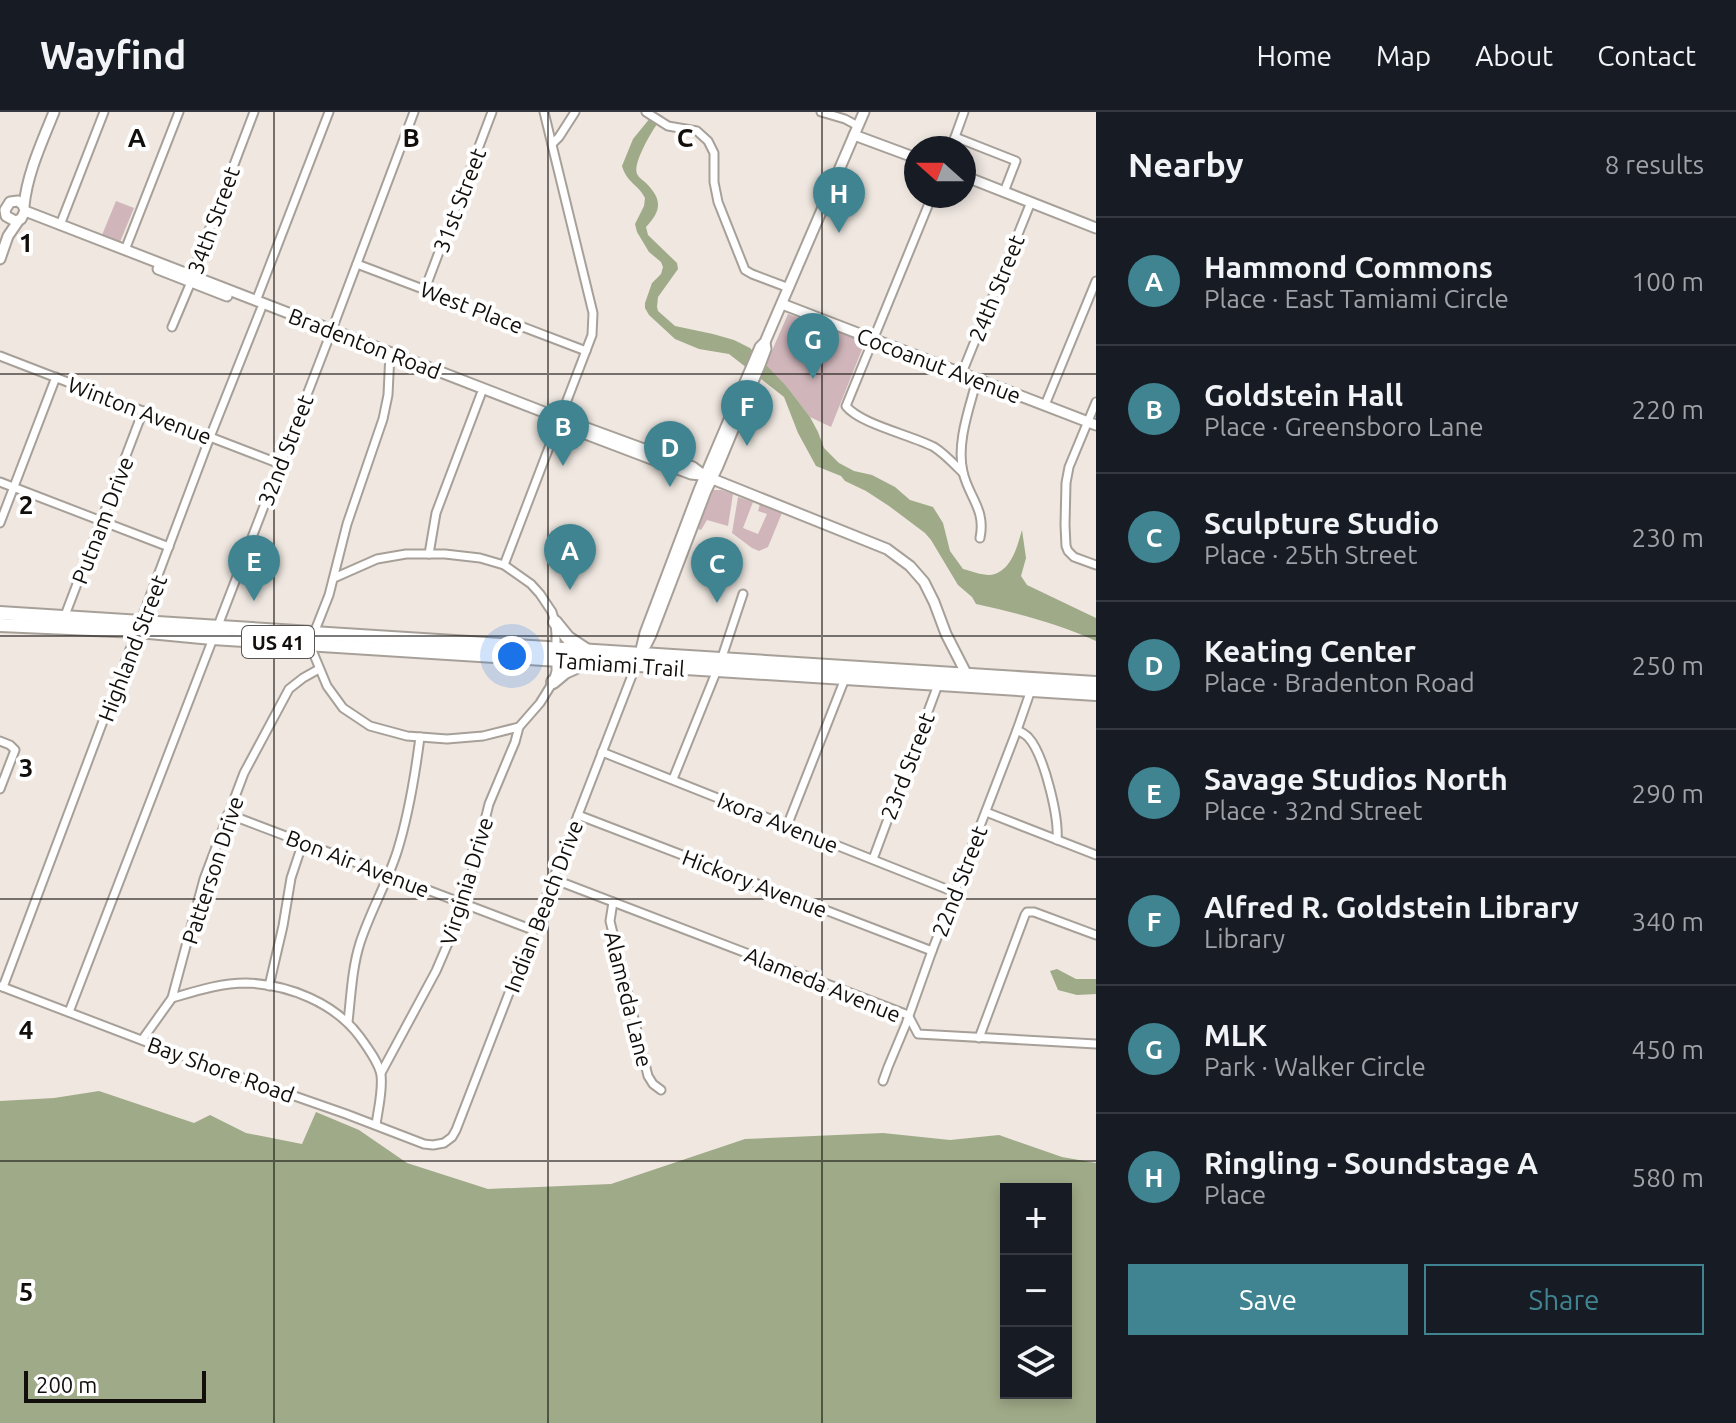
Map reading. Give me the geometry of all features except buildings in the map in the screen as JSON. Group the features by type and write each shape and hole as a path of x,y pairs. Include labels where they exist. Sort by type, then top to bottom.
{"main road":[{"name":"Tamiami Trail","path":"0,613 64,623"},
{"path":"553,682 587,657 555,622"},
{"name":"Tamiami Trail","path":"0,625 64,623 140,627 1033,685 1096,694"},
{"name":"Tamiami Trail","path":"638,660 693,669 742,661 847,673"},
{"name":"Tamiami Trail","path":"940,679 967,676 982,682"},
{"name":"Tamiami Trail","path":"1033,685 1096,683"}],"street":[{"path":"0,259 8,236 23,214 28,183 54,112"},
{"path":"60,225 104,112"},
{"path":"125,250 179,112"},
{"name":"34th Street","path":"172,327 254,112"},
{"name":"Highland Street","path":"2,986 140,627 329,112"},
{"name":"32nd Street","path":"69,1012 414,112"},
{"name":"31st Street","path":"425,289 492,112"},
{"path":"504,565 592,335 593,313 544,112"},
{"path":"552,144 575,112"},
{"path":"821,112 845,119 856,131 904,153"},
{"path":"638,660 645,633 708,477 864,112"},
{"path":"955,136 964,112"},
{"path":"648,114 677,129 695,130 708,141 714,153 718,202 745,270 789,288"},
{"path":"976,145 1016,161 1004,192"},
{"path":"0,245 6,229 6,207 19,192 27,169 37,155"},
{"path":"976,181 1096,228"},
{"name":"Bradenton Road","path":"191,279 60,225 23,214 11,220 6,207 18,201 23,214 191,279 331,332 481,394 559,421"},
{"name":"24th Street","path":"962,373 1031,202"},
{"path":"927,208 847,409 932,446 963,473"},
{"name":"West Place","path":"357,264 586,351"},
{"path":"1045,405 1096,281"},
{"name":"Cocoanut Avenue","path":"782,304 1092,423"},
{"name":"Winton Avenue","path":"0,356 280,464"},
{"path":"390,356 383,419 347,524 334,578 313,639 319,669 332,696 343,708 360,721 396,734 472,737 519,727"},
{"name":"Bradenton Road","path":"390,356 883,547 917,573 930,592 967,676"},
{"path":"0,523 56,377"},
{"path":"977,379 963,437 963,473 982,520 980,538"},
{"path":"429,554 436,513 481,394"},
{"path":"1096,402 1092,423 1067,474 1066,546 1074,557 1096,565"},
{"name":"Putnam Drive","path":"64,623 143,411"},
{"path":"0,482 169,547"},
{"path":"334,578 377,559 406,554 470,557 504,565 526,579 552,612 556,655 553,682"},
{"path":"673,779 719,665 743,594"},
{"path":"957,657 982,682"},
{"name":"Indian Beach Drive","path":"444,1143 456,1130 638,660"},
{"name":"Patterson Drive","path":"142,1040 172,998 204,879 244,773 289,689 319,669"},
{"path":"787,826 847,673"},
{"name":"23rd Street","path":"873,859 940,679"},
{"name":"Virginia Drive","path":"381,1073 436,971 463,904 489,804 519,727 553,682"},
{"name":"22nd Street","path":"883,1081 1033,685"},
{"path":"1017,730 1032,742 1045,774 1058,823 1057,840"},
{"path":"348,1022 359,946 389,876 409,808 420,737"},
{"path":"0,741 15,750 0,789"},
{"name":"Ixora Avenue","path":"602,752 954,892"},
{"path":"986,812 1096,855"},
{"name":"Bon Air Avenue","path":"228,814 533,930"},
{"name":"Hickory Avenue","path":"578,815 932,951"},
{"path":"269,986 291,878 303,842"},
{"name":"Alameda Avenue","path":"553,879 908,1015 918,1034 1096,1044"},
{"name":"Alameda Lane","path":"613,902 610,921 648,1076 661,1090"},
{"path":"979,1038 1027,912 1096,935"},
{"path":"172,998 225,985 245,983 269,986 305,997 348,1022 381,1073 376,1125"},
{"name":"Bay Shore Road","path":"2,986 424,1144 444,1143"}],"shaded area":[{"path":"655,112 663,116 650,135 636,169 655,195 658,205 655,216 646,227 648,235 677,263 678,269 658,297 658,311 675,326 734,340 750,348 788,388 810,417 824,448 839,463 872,475 895,487 910,500 933,507 943,523 950,551 963,569 989,575 1003,570 1012,558 1022,530 1026,558 1021,576 1027,585 1096,618 1096,641 1067,629 976,604 958,585 925,533 866,491 816,466 798,433 784,397 729,354 699,349 675,339 649,315 645,303 652,283 663,267 637,232 635,224 645,198 622,166 633,139"},
{"path":"116,201 134,208 120,242 102,235"},
{"path":"788,314 867,337 831,427 810,417 788,388 764,369"},
{"path":"713,490 733,494 728,526 707,520 701,530 698,529"},
{"path":"738,497 753,502 743,528 758,534 767,514 758,511 760,504 782,513 768,547 759,551 732,533"},
{"path":"1057,969 1076,979 1096,979 1096,994 1077,995 1058,990 1050,971"},
{"path":"99,1091 194,1123 210,1115 246,1133 302,1144 316,1112 359,1130 407,1163 488,1189 611,1184 745,1139 883,1133 950,1140 999,1135 1062,1157 1096,1163 1096,1423 0,1423 0,1101 54,1098"}],"place":[{"name":"Ringling - Soundstage A","path":"839,233"},
{"name":"MLK","path":"813,379"},
{"name":"Alfred R. Goldstein Library","path":"747,446"},
{"name":"Goldstein Hall","path":"563,466"},
{"name":"Keating Center","path":"670,487"},
{"name":"Hammond Commons","path":"570,590"},
{"name":"Savage Studios North","path":"254,601"},
{"name":"Sculpture Studio","path":"717,603"}]}
